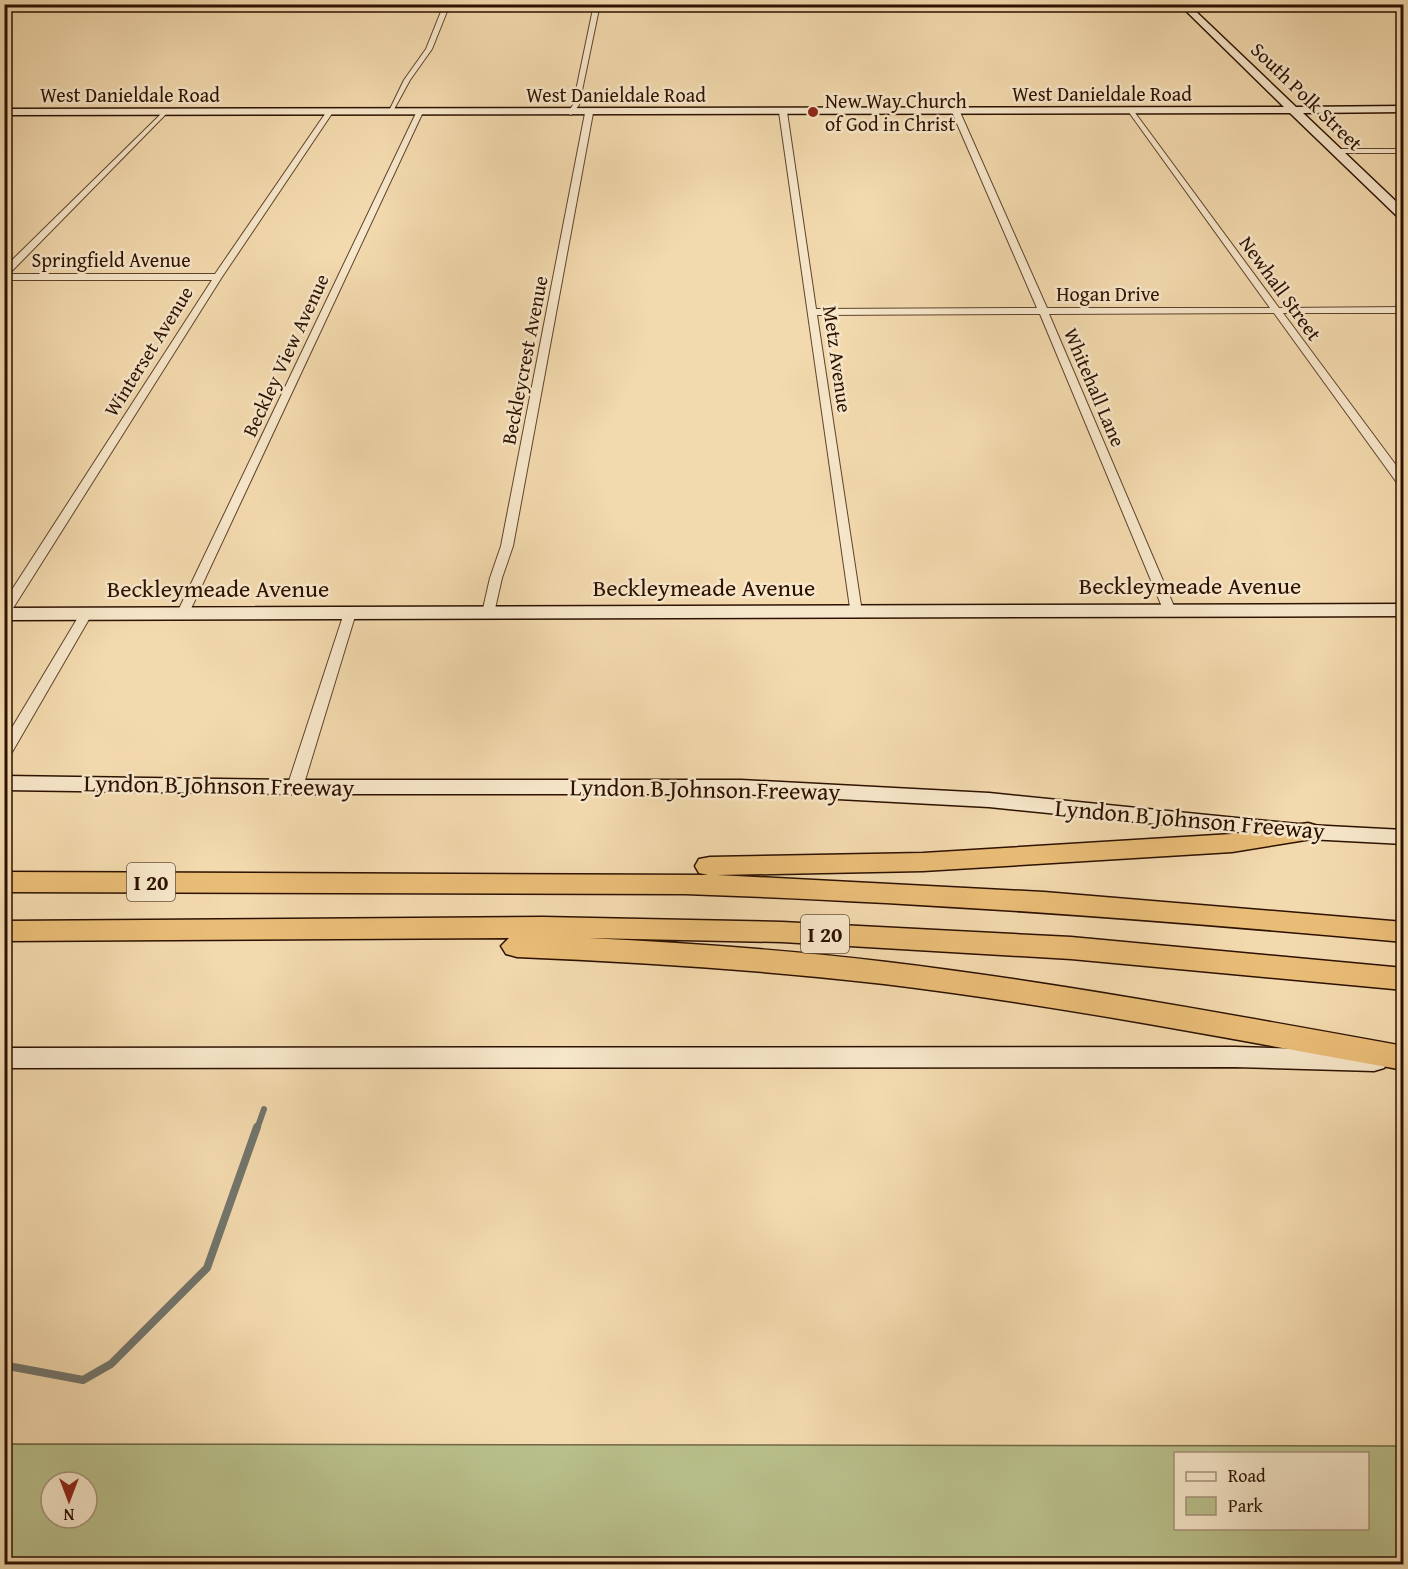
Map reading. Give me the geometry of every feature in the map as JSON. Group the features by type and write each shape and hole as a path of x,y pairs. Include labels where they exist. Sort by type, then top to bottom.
{"highway":[{"path":"297,882 635,866 923,862 1232,843 1308,832"},
{"name":"I 20","path":"4,882 673,884 794,887 1069,902 1404,932"},
{"name":"I 20","path":"4,931 543,927 782,932 1071,948 1404,980"},
{"path":"245,931 510,946 640,950 829,967 1048,996 1404,1058"}],"main road":[{"name":"South Polk Street","path":"1183,4 1248,67 1353,151 1399,195"},
{"name":"South Polk Street","path":"1194,4 1260,67 1277,79"},
{"path":"1248,67 1260,67"},
{"name":"West Danieldale Road","path":"4,112 956,112 1302,108 1404,111"},
{"name":"South Polk Street","path":"1302,108 1336,151 1404,216"},
{"path":"1378,192 1399,195"},
{"name":"Beckleymeade Avenue","path":"4,613 1404,610"},
{"name":"Lyndon B Johnson Freeway","path":"4,783 295,787 741,787 878,792 1001,801 1308,832 1404,837"},
{"path":"4,1058 1235,1057 1404,1063"}],"street":[{"path":"390,112 407,80 429,49 447,4"},
{"path":"571,112 576,105 597,4"},
{"name":"Newhall Street","path":"1131,111 1404,484"},
{"path":"4,276 165,112"},
{"name":"Winterset Avenue","path":"4,613 218,277 329,112"},
{"name":"Beckley View Avenue","path":"183,613 420,112"},
{"name":"Beckleycrest Avenue","path":"488,613 496,578 507,546 589,112"},
{"name":"Metz Avenue","path":"783,112 856,612"},
{"name":"Whitehall Lane","path":"956,112 1043,310 1170,611"},
{"path":"1336,151 1404,151"},
{"name":"Springfield Avenue","path":"4,276 218,277"},
{"name":"Hogan Drive","path":"813,312 1404,310"},
{"path":"295,787 350,613"},
{"path":"4,754 86,614"}],"green space":[{"path":"5,1444 1403,1446 1403,1564 5,1564"}],"waterway":[{"path":"257,1129 264,1109"},
{"path":"4,1369 8,1366 83,1380 111,1364 207,1268 257,1127"}],"place":[{"name":"New Way Church of God in Christ","path":"813,112"}]}
